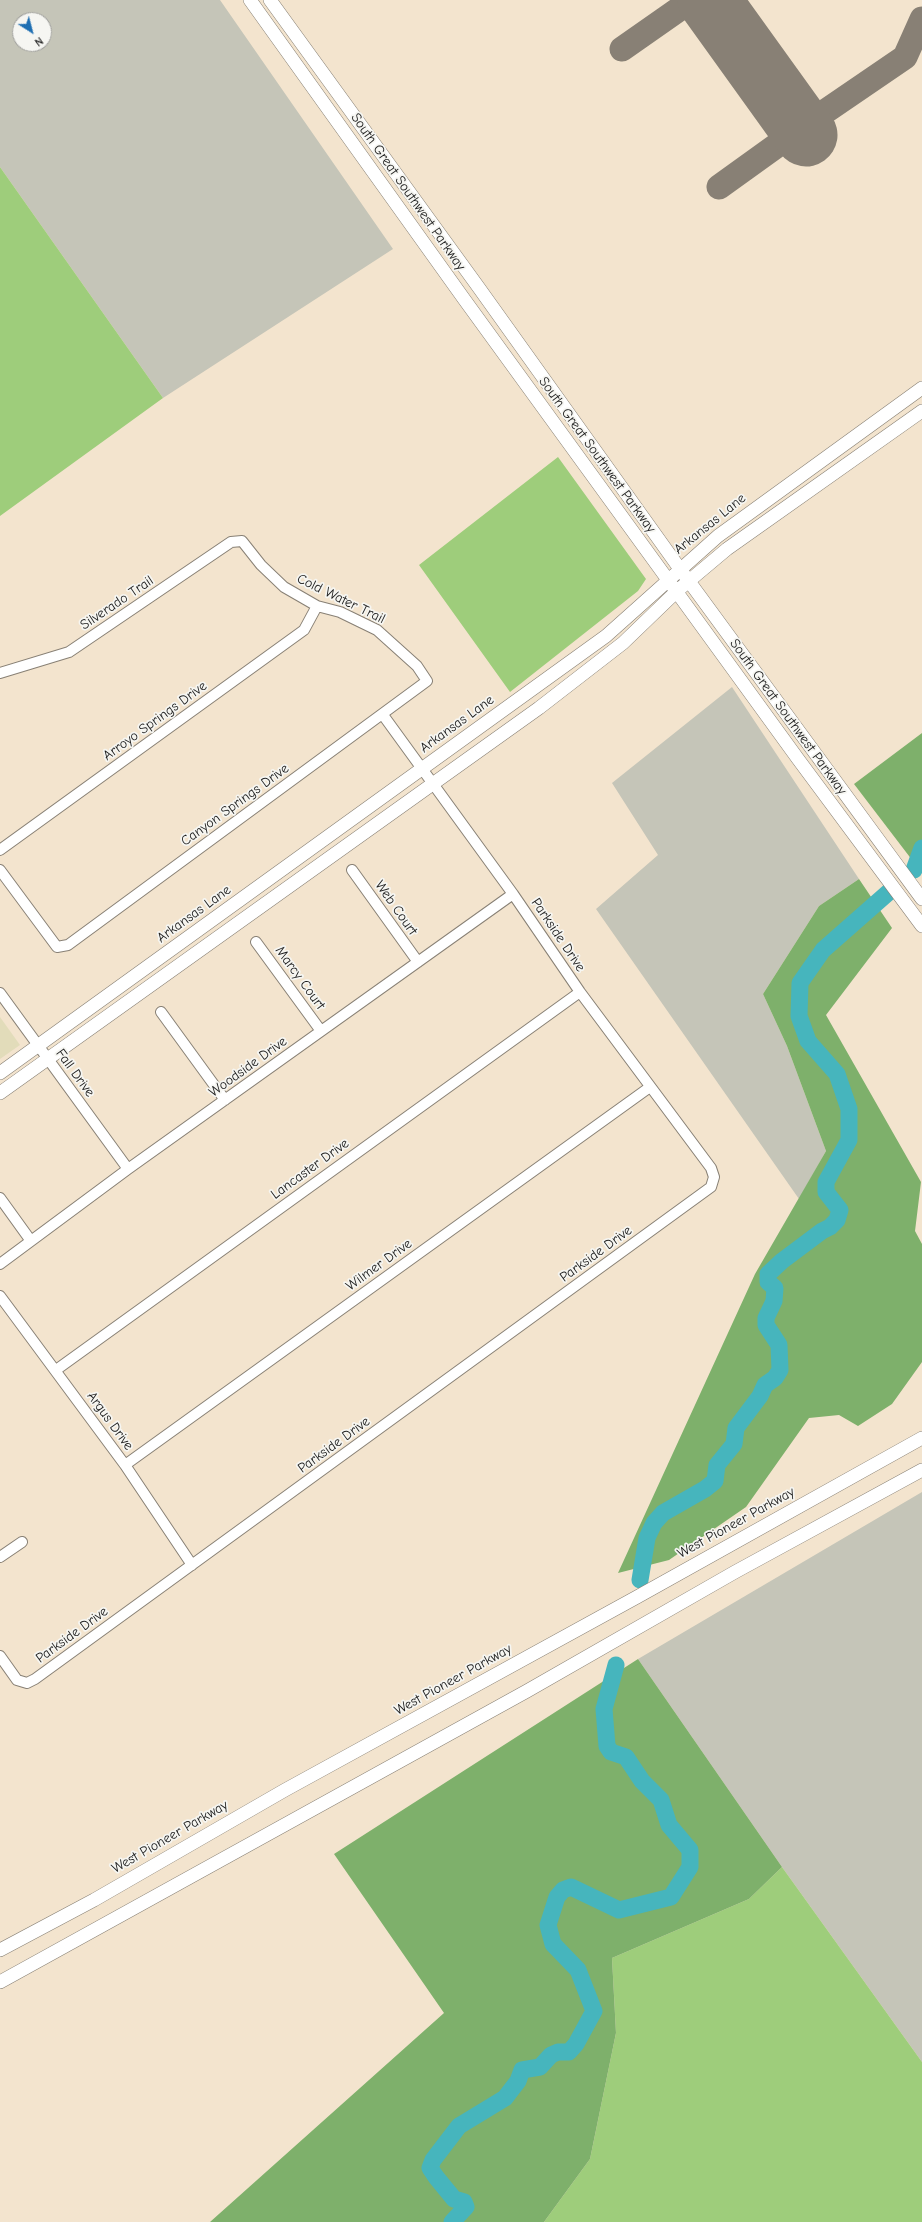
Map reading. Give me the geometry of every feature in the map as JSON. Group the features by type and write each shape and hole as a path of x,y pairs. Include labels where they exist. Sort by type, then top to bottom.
{"main road":[{"name":"South Great Southwest Parkway","path":"250,0 464,299 922,926"},
{"name":"South Great Southwest Parkway","path":"270,0 680,569 922,899"},
{"path":"464,299 479,288"},
{"name":"Arkansas Lane","path":"0,1073 606,636 668,579 718,536 779,490 922,388"},
{"path":"0,1093 539,708 618,647 677,591 727,549 922,411"},
{"path":"567,440 580,430"},
{"name":"West Pioneer Parkway","path":"0,1950 94,1900 285,1790 623,1605 922,1438"},
{"path":"0,1982 527,1690 735,1572 922,1470"}],"street":[{"name":"Silverado Trail","path":"0,673 69,652 231,542 242,542"},
{"name":"Cold Water Trail","path":"242,542 261,565 284,587 318,606 340,612 376,630 417,666 427,681"},
{"name":"Arroyo Springs Drive","path":"0,850 304,630 318,606"},
{"name":"Canyon Springs Drive","path":"0,870 57,946 68,945 383,716 427,681"},
{"name":"Parkside Drive","path":"0,1656 17,1680 27,1683 35,1679 712,1187 714,1177 711,1168 580,992 513,894 383,716"},
{"name":"Web Court","path":"352,870 418,962"},
{"name":"Woodside Drive","path":"0,1264 128,1169 513,894"},
{"name":"Marcy Court","path":"256,942 321,1031"},
{"name":"Lancaster Drive","path":"56,1370 580,992"},
{"name":"Fall Drive","path":"0,993 128,1169"},
{"path":"161,1012 225,1100"},
{"name":"Wilmer Drive","path":"125,1465 650,1087"},
{"path":"0,1198 31,1241"},
{"name":"Argus Drive","path":"0,1296 125,1465 192,1565"},
{"path":"0,1557 22,1542"}],"shaded area":[{"path":"0,0 220,0 393,249 163,398 0,167"},
{"path":"732,687 859,879 819,906 763,994 787,1046 826,1151 799,1199 596,909 658,855 612,783"},
{"path":"0,1017 20,1045 0,1059"},
{"path":"922,1492 922,2062 782,1867 638,1659"}],"green space":[{"path":"0,167 163,398 0,516"},
{"path":"558,457 646,579 638,591 510,692 419,565"},
{"path":"922,733 922,873 854,784"},
{"path":"859,879 892,928 826,1015 921,1182 915,1231 922,1244 922,1362 892,1404 858,1426 839,1415 809,1418 746,1507 669,1560 618,1573 755,1274 826,1151 787,1046 763,994 819,906"},
{"path":"638,1659 782,1867 749,1899 612,1958 616,2033 590,2159 544,2222 210,2222 444,2013 334,1854"},
{"path":"782,1867 922,2062 922,2222 544,2222 590,2159 616,2033 612,1958 749,1899"}],"waterway":[{"path":"914,870 922,848"},
{"path":"640,1580 647,1538 654,1523 663,1513 705,1489 715,1481 717,1465 734,1444 736,1428 760,1396 765,1385 775,1378 780,1370 779,1345 766,1325 766,1318 774,1301 775,1288 768,1282 768,1274 782,1261 822,1231 830,1227 837,1220 840,1210 826,1192 826,1182 849,1140 849,1109 837,1074 808,1041 799,1016 800,983 823,950 890,891"},
{"path":"452,2222 466,2207 464,2202 454,2199 436,2177 430,2168 433,2160 459,2126 505,2098 518,2081 522,2070 540,2067 551,2055 558,2052 569,2052 576,2044 594,2011 578,1970 553,1944 548,1925 557,1897 563,1890 571,1887 619,1910 671,1897 690,1867 690,1850 669,1825 661,1800 642,1781 626,1757 611,1752 607,1746 604,1709 616,1665"}],"taxiway":[{"path":"622,49 692,0"},
{"path":"719,187 801,128 905,57 922,19"}],"runway":[{"path":"709,0 806,135"}]}
